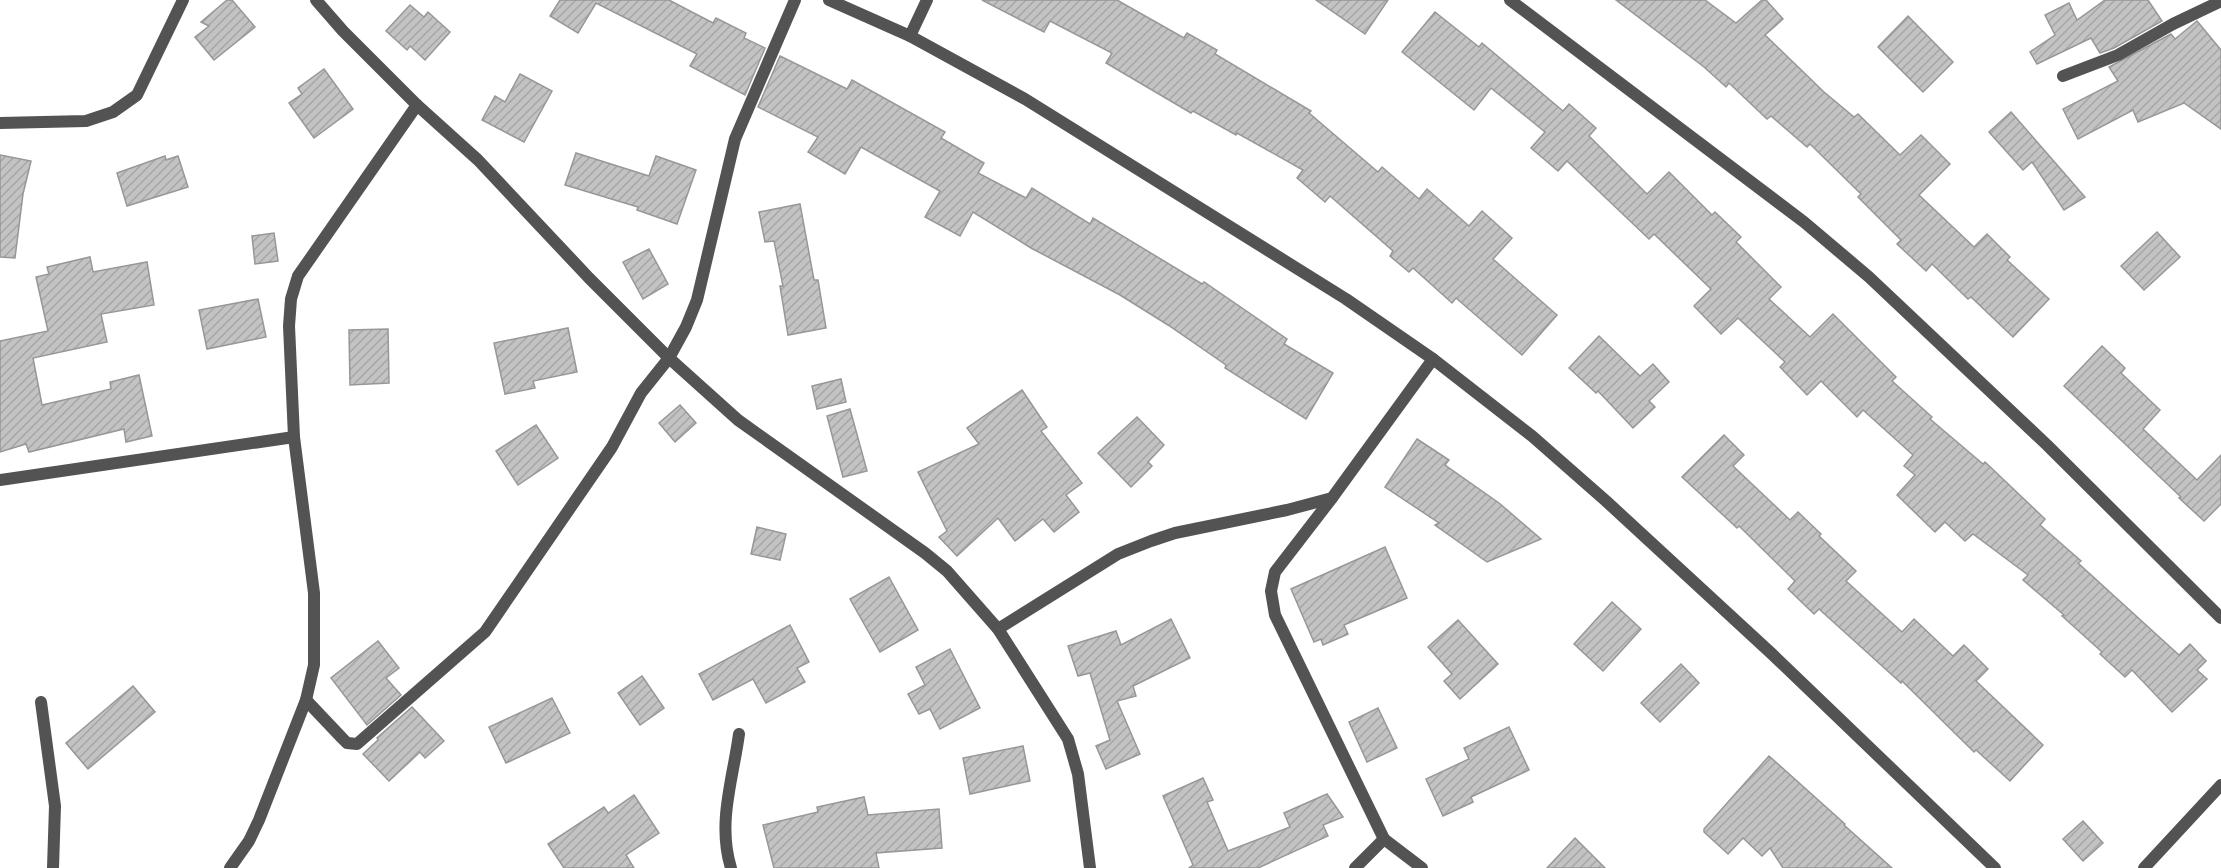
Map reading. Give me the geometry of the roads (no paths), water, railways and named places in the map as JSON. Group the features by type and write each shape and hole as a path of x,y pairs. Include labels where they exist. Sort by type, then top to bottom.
{"street":[{"path":"0,123 86,121 113,112 137,95 183,0"},
{"path":"316,0 343,31 417,105 486,168 589,278 669,358 738,420 947,571 998,629 1068,739 1078,774 1089,868"},
{"path":"306,700 342,738 347,742 357,744 485,633 612,447 641,393 669,358 686,327 697,300 735,139 795,0"},
{"path":"829,0 910,36 1025,99 1346,298 1433,359 1532,436 1606,501 1772,654 1995,868"},
{"path":"910,36 927,0"},
{"path":"1514,1 1804,222 1869,277 2047,445 2221,618"},
{"path":"2063,76 2118,55 2173,24 2219,2"},
{"path":"230,868 249,841 259,820 306,700 314,665 314,593 294,437 289,326 291,299 298,276 417,105"},
{"path":"1422,868 1384,839 1275,615 1272,591 1275,572 1433,359"},
{"path":"0,480 294,437"},
{"path":"998,629 1118,554 1140,545 1175,533 1287,510 1332,498"},
{"path":"41,702 56,806 53,868"},
{"path":"731,868 725,841 725,817 739,734"},
{"path":"2144,868 2221,785"},
{"path":"1355,868 1384,839"}]}
